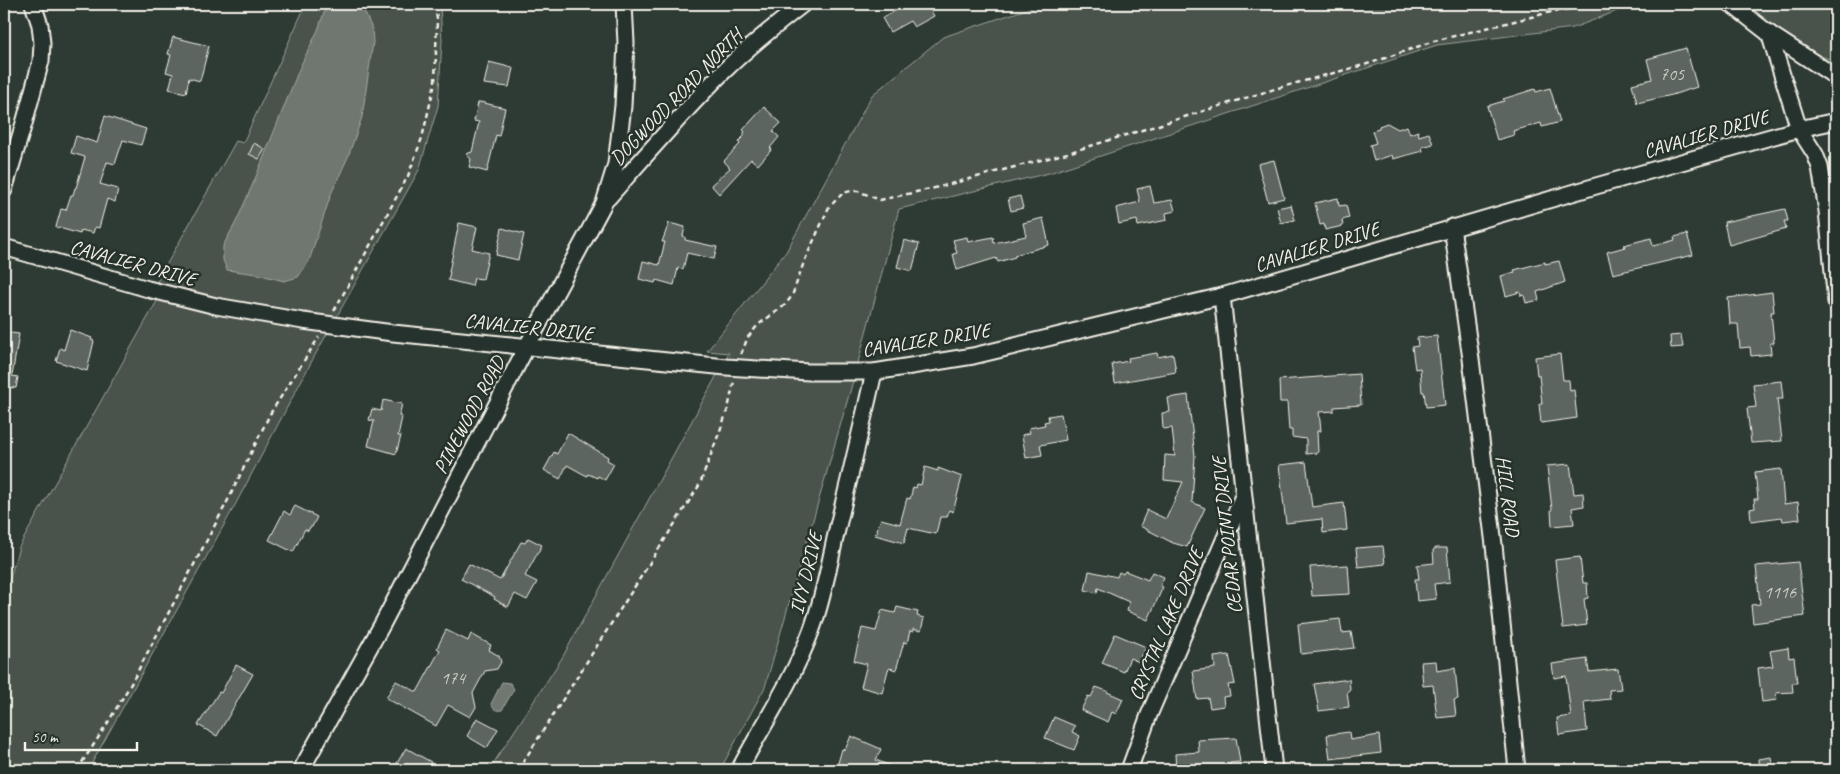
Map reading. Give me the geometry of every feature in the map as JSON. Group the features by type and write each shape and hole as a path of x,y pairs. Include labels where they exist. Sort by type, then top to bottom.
{"street":[{"name":"PINEWOOD ROAD","path":"302,770 383,623 527,346 604,203 616,164 623,106 626,43 624,4"},
{"name":"DOGWOOD ROAD NORTH","path":"604,203 679,117 723,72 763,36 803,4"},
{"path":"1731,4 1770,34 1836,77"},
{"path":"4,190 41,61 42,43 38,6"},
{"path":"1770,34 1800,129 1815,154 1820,167 1827,211 1836,302"},
{"name":"CAVALIER DRIVE","path":"4,247 148,289 216,306 328,324 393,333 737,368 809,372 874,372 972,356 1222,296 1452,227 1800,129 1836,121"},
{"name":"HILL ROAD","path":"1452,227 1494,544 1518,770"},
{"name":"CEDAR POINT DRIVE","path":"1222,296 1274,770"},
{"name":"IVY DRIVE","path":"739,770 798,664 812,627 823,589 874,372"},
{"name":"CRYSTAL LAKE DRIVE","path":"1129,770 1149,715 1243,494"}],"path":[{"path":"78,770 132,682 226,504 270,414 328,324 408,176 422,138 435,82 437,19 435,4"},
{"path":"518,770 700,484 728,409 738,360 748,337 758,325 786,305 792,296 804,262 829,207 843,193 858,192 880,200 938,188 1071,152 1278,88 1371,62 1434,41 1551,12 1602,4"}],"shaded area":[{"path":"306,4 440,4 442,41 438,106 419,170 314,357 234,507 88,770 4,770 4,599 19,547 157,301 148,299 159,278 236,141 243,143"},
{"path":"327,4 361,4 372,29 373,42 362,117 348,157 331,194 309,261 298,277 284,281 257,274 227,270 223,260 223,246 255,179 300,67 318,30"},
{"path":"1042,4 1635,4 1573,28 1437,45 1049,173 899,209 853,381 765,687 720,770 489,770 562,658 729,353 707,351 786,252 872,95 943,37"},
{"path":"1745,4 1836,4 1836,62 1814,53 1781,35"},
{"path":"502,682 510,683 514,689 502,710 497,710 491,704"}],"building":[{"path":"908,4 927,4 934,16 914,27 910,21 890,32 882,18"},
{"path":"173,37 209,46 200,81 189,78 186,93 169,89 173,74 166,72 171,55 168,54"},
{"path":"1686,48 1697,87 1637,103 1632,84 1652,79 1647,59"},
{"path":"489,62 513,68 509,87 484,84"},
{"path":"1550,88 1560,122 1542,127 1541,123 1513,131 1514,135 1497,140 1487,106 1535,89 1536,92"},
{"path":"478,103 505,108 499,136 496,135 487,172 469,167 471,159 466,154 472,152 479,122 474,121"},
{"path":"764,107 781,123 773,131 779,137 770,148 772,149 758,165 751,159 719,194 711,185 730,168 724,161 740,144 738,142 745,135 743,130"},
{"path":"105,116 146,129 141,145 123,140 115,164 107,162 100,184 118,189 115,202 107,199 99,228 95,227 93,233 81,230 80,234 56,227 61,209 66,210 71,195 73,195 76,188 85,157 71,153 76,136 97,143"},
{"path":"1387,123 1398,129 1407,126 1410,134 1418,131 1419,136 1429,133 1433,144 1422,147 1423,151 1393,159 1392,155 1374,161 1370,145 1376,143 1372,131 1379,129 1379,126"},
{"path":"254,143 265,149 259,159 249,154"},
{"path":"1274,160 1284,198 1268,202 1258,164"},
{"path":"1150,186 1154,203 1172,200 1175,211 1166,213 1167,220 1138,226 1137,220 1119,224 1116,208 1140,202 1137,189"},
{"path":"1020,196 1023,208 1011,211 1008,199"},
{"path":"1338,198 1339,206 1346,205 1349,218 1342,220 1343,226 1325,230 1324,224 1320,225 1315,203"},
{"path":"1291,205 1295,220 1281,223 1277,208"},
{"path":"1785,209 1788,221 1784,221 1786,229 1729,245 1724,222"},
{"path":"1043,218 1049,245 998,262 996,258 957,270 953,254 957,253 953,240 967,237 968,242 993,237 994,243 1026,236 1023,223"},
{"path":"459,223 477,227 472,249 489,253 483,279 474,278 472,286 448,280"},
{"path":"669,223 685,227 683,236 685,240 717,247 714,259 687,253 683,269 678,268 674,285 656,280 655,283 639,279 643,261 659,265 665,242 662,242"},
{"path":"502,228 524,234 518,260 496,255"},
{"path":"1687,234 1693,255 1613,274 1607,252 1625,247 1624,245 1651,238 1653,246 1675,240 1674,237"},
{"path":"904,240 919,244 912,271 897,267"},
{"path":"1559,261 1565,282 1537,292 1539,300 1526,303 1524,295 1521,296 1520,292 1506,296 1501,276 1515,272 1514,270 1545,262 1545,264"},
{"path":"1772,292 1774,312 1771,312 1774,343 1770,343 1771,354 1751,356 1750,347 1740,348 1738,324 1730,324 1728,298"},
{"path":"70,330 92,338 91,340 94,341 87,371 56,361 60,348 64,350"},
{"path":"4,332 19,334 12,376 18,377 16,388 4,387"},
{"path":"1681,335 1683,347 1671,348 1670,336"},
{"path":"1437,336 1445,405 1426,407 1424,392 1422,392 1420,368 1415,369 1412,347 1418,346 1417,338"},
{"path":"1157,353 1158,357 1173,354 1176,372 1115,383 1112,364 1129,361 1128,358"},
{"path":"1560,354 1563,380 1569,380 1570,391 1574,390 1577,418 1541,423 1539,404 1542,404 1535,357"},
{"path":"1359,374 1361,405 1334,407 1334,411 1319,412 1321,431 1317,431 1318,453 1306,454 1306,439 1292,437 1292,430 1289,430 1287,402 1280,402 1279,380"},
{"path":"1781,381 1783,399 1777,399 1782,441 1751,443 1747,408 1756,407 1753,384"},
{"path":"1188,395 1195,456 1192,502 1205,508 1187,547 1173,543 1140,526 1147,510 1166,519 1183,482 1164,480 1165,455 1175,456 1172,428 1163,429 1162,413 1170,412 1168,398"},
{"path":"383,400 402,404 399,416 402,417 398,436 401,436 396,454 368,446 374,421 369,420 372,409 381,411"},
{"path":"1061,414 1066,440 1040,445 1042,455 1026,458 1022,435 1030,433 1029,428 1045,425 1044,422 1049,421 1048,416"},
{"path":"568,433 608,457 607,460 614,464 605,480 598,476 597,478 588,474 587,476 567,465 560,479 544,470 554,452 557,454"},
{"path":"1306,462 1312,507 1344,503 1347,530 1323,533 1322,519 1286,523 1279,465"},
{"path":"1570,464 1574,494 1583,493 1584,506 1572,508 1574,524 1552,526 1547,466"},
{"path":"925,467 938,471 938,468 962,477 953,512 949,510 947,517 940,517 936,534 908,528 904,543 875,535 881,519 900,524 907,498 910,499 913,487 916,488 917,484 921,485"},
{"path":"1781,469 1784,504 1798,502 1800,519 1783,521 1782,517 1751,521 1750,509 1755,508 1754,499 1758,499 1755,472"},
{"path":"295,506 317,517 308,531 305,529 293,552 269,540 284,511 290,515"},
{"path":"528,538 542,545 525,576 537,582 527,600 515,594 508,607 494,599 495,597 461,579 469,564 500,580 521,542 525,543"},
{"path":"1383,546 1385,564 1358,567 1356,548"},
{"path":"1436,548 1447,548 1450,582 1434,584 1436,599 1417,601 1415,579 1419,579 1417,565 1434,563 1433,550"},
{"path":"1580,557 1583,583 1587,583 1588,598 1584,599 1587,625 1563,628 1555,560"},
{"path":"1798,562 1805,616 1753,623 1751,605 1760,604 1756,566"},
{"path":"1348,565 1350,594 1312,596 1310,567"},
{"path":"1089,571 1117,577 1119,572 1123,574 1125,571 1148,580 1152,572 1164,577 1160,586 1163,587 1148,620 1127,611 1129,602 1098,588 1097,593 1085,590"},
{"path":"897,607 918,612 917,616 924,618 921,631 913,629 913,632 910,631 907,643 904,642 896,670 890,668 888,670 882,693 861,687 867,664 854,661 862,628 876,631 882,610 895,613"},
{"path":"1340,619 1342,633 1351,632 1354,648 1301,654 1298,624"},
{"path":"446,630 468,641 471,634 491,645 489,650 499,656 501,662 497,669 485,671 473,693 476,707 470,717 448,705 436,726 386,698 396,681 417,692 440,650 437,648"},
{"path":"1115,634 1146,647 1139,662 1130,658 1124,672 1102,663"},
{"path":"1788,648 1789,658 1794,657 1797,683 1792,683 1793,692 1776,693 1777,700 1762,702 1758,668 1773,666 1770,651"},
{"path":"1229,655 1235,684 1228,685 1230,696 1223,697 1224,706 1210,708 1208,698 1197,699 1193,671 1215,668 1214,657"},
{"path":"1587,659 1589,672 1618,669 1621,689 1609,690 1610,699 1584,702 1587,731 1559,735 1557,718 1571,716 1566,676 1554,678 1552,664"},
{"path":"1436,661 1437,671 1455,668 1458,699 1454,700 1456,716 1437,718 1433,685 1423,686 1421,662"},
{"path":"236,665 253,674 217,736 198,725 219,692 221,693"},
{"path":"1349,679 1350,689 1347,692 1349,707 1319,711 1314,684"},
{"path":"1096,687 1123,699 1116,714 1112,712 1108,722 1081,710 1088,696 1091,697"},
{"path":"1054,717 1075,726 1072,732 1080,736 1074,750 1045,738"},
{"path":"477,718 498,729 487,748 467,736"},
{"path":"1349,732 1350,740 1379,735 1381,753 1330,759 1327,735"},
{"path":"851,736 881,749 876,760 900,770 836,770 842,749 845,750"},
{"path":"1236,738 1240,762 1230,763 1230,768 1217,770 1217,767 1176,770 1175,754 1199,752 1198,740"},
{"path":"406,748 431,762 426,770 393,770"},
{"path":"1771,757 1773,770 1760,770 1759,759"}]}
